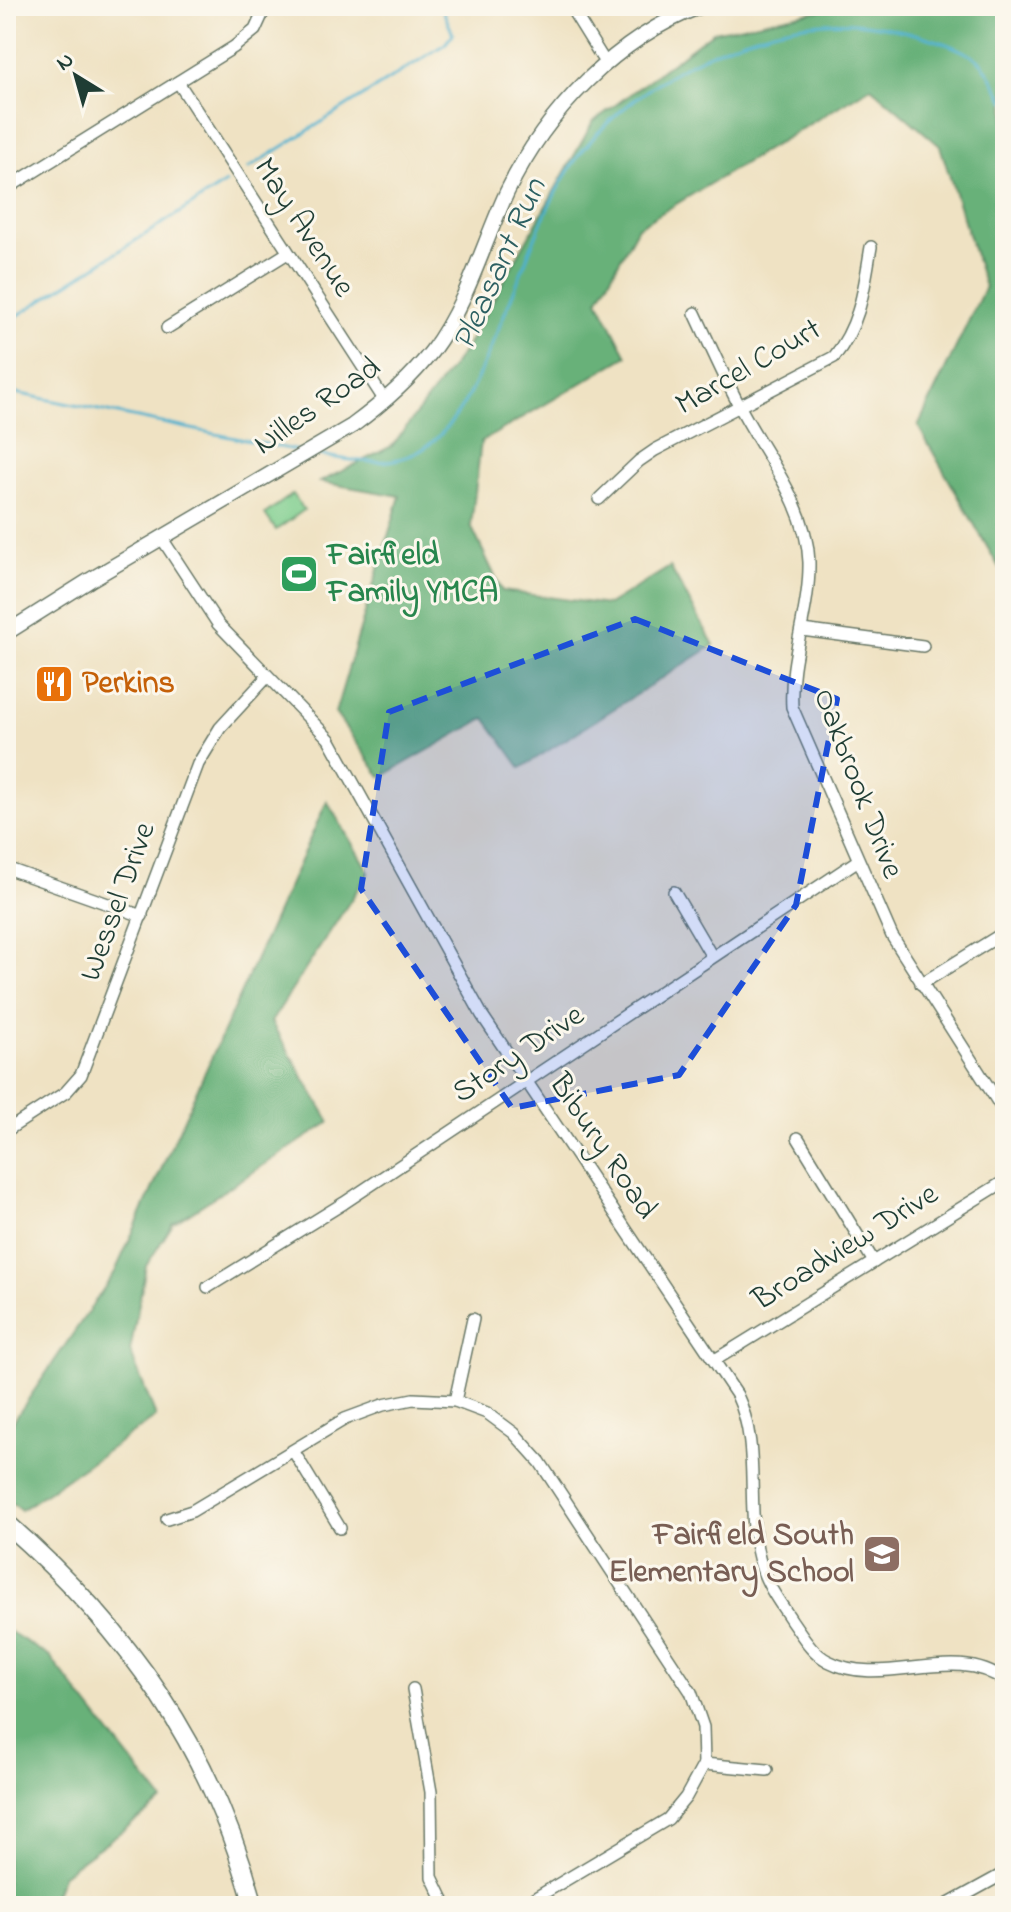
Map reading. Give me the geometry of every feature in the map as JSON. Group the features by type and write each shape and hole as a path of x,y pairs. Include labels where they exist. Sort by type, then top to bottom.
{"main road":[{"path":"6,1523 92,1605 163,1696 192,1744 224,1814 254,1906"}],"street":[{"path":"6,189 255,30 266,6"},
{"path":"570,6 606,64"},
{"name":"Nilles Road","path":"6,633 161,537 352,426 385,401 434,349 454,315 508,191 532,147 567,101 606,64 643,36 701,6"},
{"name":"May Avenue","path":"178,82 286,254 385,401"},
{"name":"Marcel Court","path":"599,499 639,461 834,357 848,339 860,312 871,247"},
{"path":"167,328 286,254"},
{"name":"Oakbrook Drive","path":"695,313 740,408 800,515 809,562 802,630 791,683 792,707 892,936 1005,1113"},
{"name":"Bibury Road","path":"161,537 218,624 329,739 482,1015 715,1360 747,1416 761,1566 802,1636 821,1657 843,1669 869,1673 964,1666 1005,1681"},
{"path":"802,630 923,646"},
{"name":"Wessel Drive","path":"6,1131 66,1092 81,1075 203,755 220,728 267,677"},
{"name":"Story Drive","path":"208,1287 344,1203 711,955 857,861"},
{"path":"6,868 142,916"},
{"path":"674,892 711,955"},
{"path":"921,984 1005,932"},
{"path":"798,1138 874,1262"},
{"name":"Broadview Drive","path":"715,1360 1005,1181"},
{"path":"455,1401 473,1319"},
{"path":"167,1519 192,1511 345,1419 383,1405 413,1399 455,1401 487,1413 514,1433 540,1462 691,1692 703,1727 704,1764 686,1797 668,1819 522,1906"},
{"path":"294,1452 340,1528"},
{"path":"413,1689 431,1792 432,1877 446,1906"},
{"path":"704,1764 767,1770"},
{"path":"945,1906 1005,1873"}],"highlighted area":[{"path":"635,619 837,699 796,905 679,1075 512,1108 361,889 389,712"}],"green space":[{"path":"836,7 999,8 1005,19 1005,578 918,426 985,287 940,146 871,87 638,227 598,300 627,356 481,442 471,526 502,591 608,605 670,567 714,645 521,768 485,718 381,777 335,713 400,496 320,482 392,446 466,348 593,122 713,32"},
{"path":"293,494 304,510 276,530 265,514"},
{"path":"327,801 369,872 271,1022 330,1122 173,1224 146,1266 130,1351 156,1417 21,1510 6,1498 6,1432 115,1272"},
{"path":"6,1629 50,1657 163,1801 63,1874 50,1906 6,1906"}],"waterway":[{"path":"249,168 445,44 453,34 441,6"},
{"name":"Pleasant Run","path":"314,454 359,461 389,461 417,452 444,431 476,381 540,226 570,168 607,123 636,98 704,56 779,30 817,23 867,24 931,39 962,50 979,60 1005,101"},
{"path":"6,323 226,183"},
{"name":"Pleasant Run","path":"6,391 299,451"}],"place":[{"name":"Fairfield Family YMCA","path":"299,574"},
{"name":"Perkins","path":"54,684"},
{"name":"Fairfield South Elementary School","path":"882,1554"}]}
